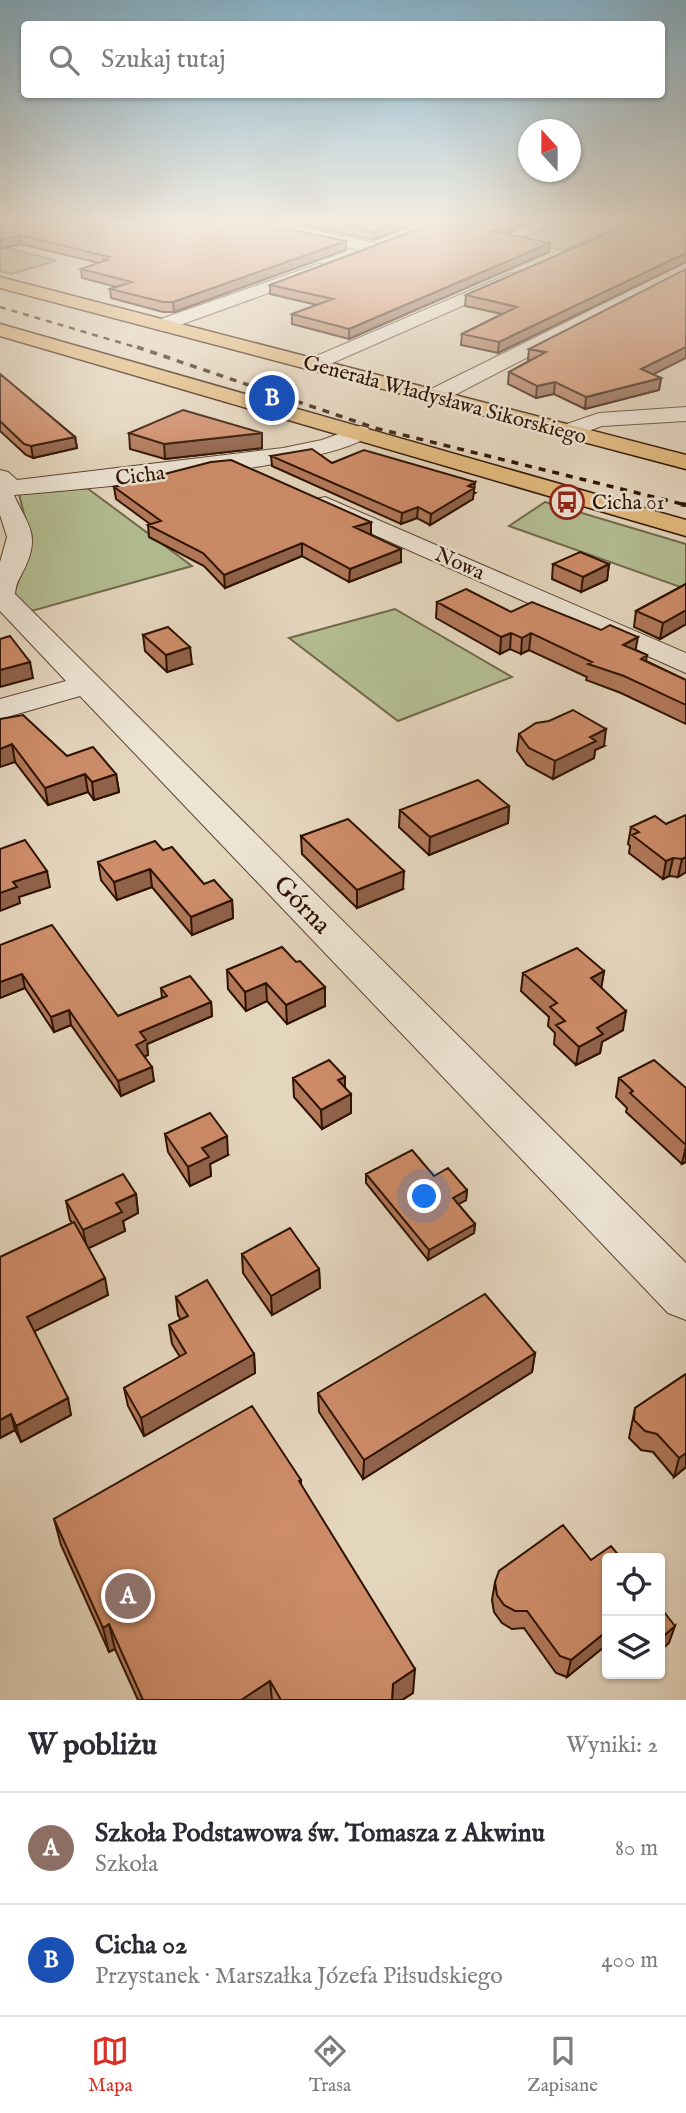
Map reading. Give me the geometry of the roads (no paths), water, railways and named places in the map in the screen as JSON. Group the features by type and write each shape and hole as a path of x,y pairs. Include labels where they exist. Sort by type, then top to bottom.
{"main road":[{"name":"Generała Władysława Sikorskiego","path":"80,303 686,462"},
{"path":"0,330 686,528"}],"street":[{"path":"162,325 222,303"},
{"path":"314,364 453,303"},
{"path":"435,396 617,303"},
{"path":"569,431 594,421 686,414"},
{"name":"Cicha","path":"1,485 130,477 235,462 321,449 360,433"},
{"name":"Nowa","path":"235,462 686,664"},
{"name":"Górna","path":"1,485 1,496 15,519 20,537 13,564 2,580 1,596 686,1297"},
{"path":"0,709 88,684"}],"railway":[{"path":"0,307 142,349"},
{"path":"137,347 375,428 686,505 681,504"}],"place":[{"name":"Cicha 02","path":"272,398"},
{"name":"Cicha 01","path":"567,502"},
{"name":"Szkoła Podstawowa św. Tomasza z Akwinu","path":"128,1596"}]}
